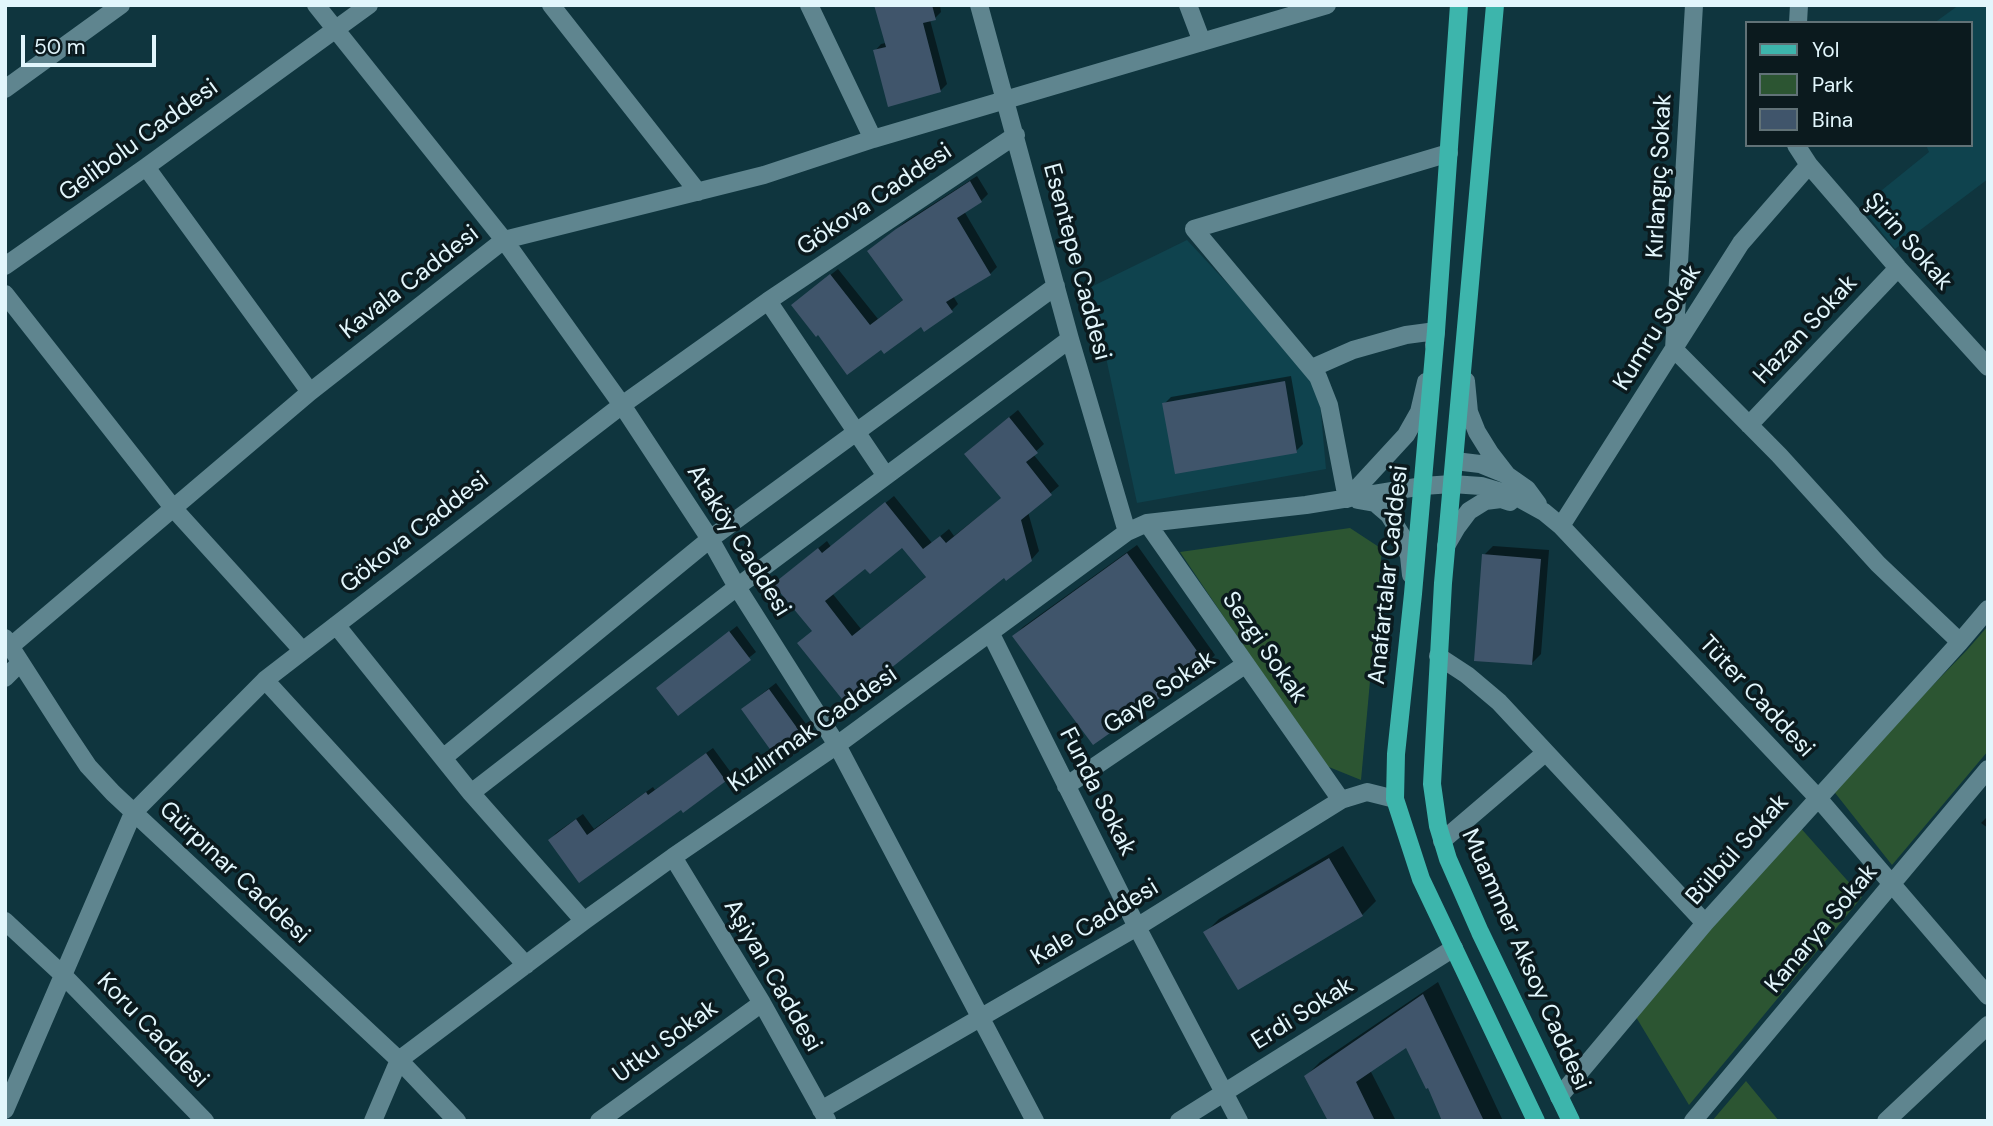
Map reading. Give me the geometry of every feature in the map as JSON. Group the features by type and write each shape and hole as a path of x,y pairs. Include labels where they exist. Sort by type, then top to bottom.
{"main road":[{"name":"Anafartalar Caddesi","path":"1459,5 1436,331 1396,754 1395,799 1421,879 1536,1121"},
{"path":"1452,484 1495,5"},
{"name":"Muammer Aksoy Caddesi","path":"1452,484 1438,656 1432,784 1437,826 1448,859 1480,932 1571,1121"}],"street":[{"path":"5,89 121,5"},
{"name":"Ataköy Caddesi","path":"316,5 504,240 622,405 710,539 737,587 837,745 1035,1121"},
{"name":"Gelibolu Caddesi","path":"5,267 369,5"},
{"path":"551,5 698,192"},
{"path":"809,5 873,139"},
{"name":"Esentepe Caddesi","path":"979,5 1070,339 1128,532"},
{"path":"1188,5 1202,42"},
{"name":"Kavala Caddesi","path":"8,642 174,509 310,391 504,240 764,175 1005,99 1327,5"},
{"name":"Kırlangıç Sokak","path":"1674,349 1694,5"},
{"name":"Gökova Caddesi","path":"5,1110 132,813 265,680 622,405 768,301 1016,135"},
{"name":"Şirin Sokak","path":"1797,147 1809,165 1898,268 1988,367"},
{"path":"1347,499 1327,396 1318,377 1194,229 1449,153"},
{"name":"Kumru Sokak","path":"1561,526 1741,243 1809,165"},
{"path":"146,167 310,391"},
{"name":"Hazan Sokak","path":"1749,425 1898,268"},
{"path":"443,758 710,539 1056,286"},
{"path":"5,294 174,509 302,650"},
{"path":"768,301 886,476"},
{"path":"1312,368 1375,343 1436,331 1419,412 1406,435 1347,499"},
{"path":"471,793 737,587 1070,339"},
{"path":"1674,349 1878,564 1959,642"},
{"path":"1464,362 1469,412 1477,432 1507,475"},
{"path":"1455,461 1480,464 1507,475 1527,489 1544,512"},
{"name":"Tüter Caddesi","path":"1423,486 1480,486 1515,496 1544,512 1561,526 1818,798 1988,996"},
{"name":"Kızılırmak Caddesi","path":"399,1060 584,921 837,745 1128,532 1147,523 1347,499 1423,486"},
{"path":"1347,499 1375,503 1389,516 1402,536 1409,556 1413,594"},
{"path":"1446,546 1469,511 1485,502 1502,499 1544,512"},
{"name":"Sezgi Sokak","path":"1147,523 1341,800"},
{"name":"Bülbül Sokak","path":"1559,1097 1704,923 1988,608"},
{"path":"336,625 471,793 584,921"},
{"name":"Funda Sokak","path":"990,634 1137,927 1239,1121"},
{"name":"Gürpınar Caddesi","path":"8,642 89,765 132,813 399,1060 457,1121"},
{"path":"1438,656 1467,675 1499,702 1704,923"},
{"path":"5,678 20,663"},
{"name":"Gaye Sokak","path":"1066,786 1246,664"},
{"path":"265,680 526,965"},
{"path":"1442,841 1545,752"},
{"name":"Kanarya Sokak","path":"1693,1121 1988,769"},
{"name":"Kale Caddesi","path":"824,1115 1137,927 1341,800 1367,792 1395,799"},
{"name":"Aşiyan Caddesi","path":"673,857 762,1003 824,1115"},
{"name":"Koru Caddesi","path":"5,921 64,975 196,1117"},
{"name":"Erdi Sokak","path":"1179,1121 1454,948"},
{"name":"Utku Sokak","path":"599,1121 762,1003"},
{"path":"1886,1121 1988,1026"},
{"path":"373,1121 399,1060"}],"shaded area":[{"path":"1959,5 1988,5 1988,179 1895,249 1861,207 1929,152 1927,147 1972,147 1972,21 1937,21"},
{"path":"1187,240 1318,381 1326,469 1137,503 1091,287"}],"green space":[{"path":"1350,528 1382,549 1361,780 1324,765 1180,552"},
{"path":"1988,626 1988,751 1892,865 1832,789"},
{"path":"1798,825 1862,897 1689,1105 1636,1017"},
{"path":"1746,1081 1779,1121 1712,1121"}],"building":[{"path":"874,5 932,5 936,20 923,23 941,92 888,107 873,50 886,47"},
{"path":"970,181 982,202 957,218 991,275 946,302 953,312 924,332 921,327 884,354 881,350 847,375 818,335 816,337 791,305 830,274 870,325 903,300 867,251"},
{"path":"1285,381 1297,453 1175,474 1162,403"},
{"path":"1009,417 1038,453 1026,462 1052,495 1021,520 1032,561 1006,581 1004,578 846,704 797,643 812,631 773,584 818,548 822,553 885,502 923,549 940,536 946,543 1001,498 964,454","holes":["902,548 926,577 852,636 825,601 865,569 870,574"]},
{"path":"1127,553 1207,665 1093,745 1012,636"},
{"path":"1482,554 1541,559 1532,665 1474,661"},
{"path":"729,631 751,660 678,716 656,688"},
{"path":"769,689 800,732 772,752 741,709"},
{"path":"706,753 726,781 579,883 548,840 576,819 587,835"},
{"path":"1329,858 1363,916 1238,990 1203,932"},
{"path":"1423,994 1484,1121 1442,1121 1406,1048 1356,1082 1375,1121 1328,1121 1304,1076"}]}
